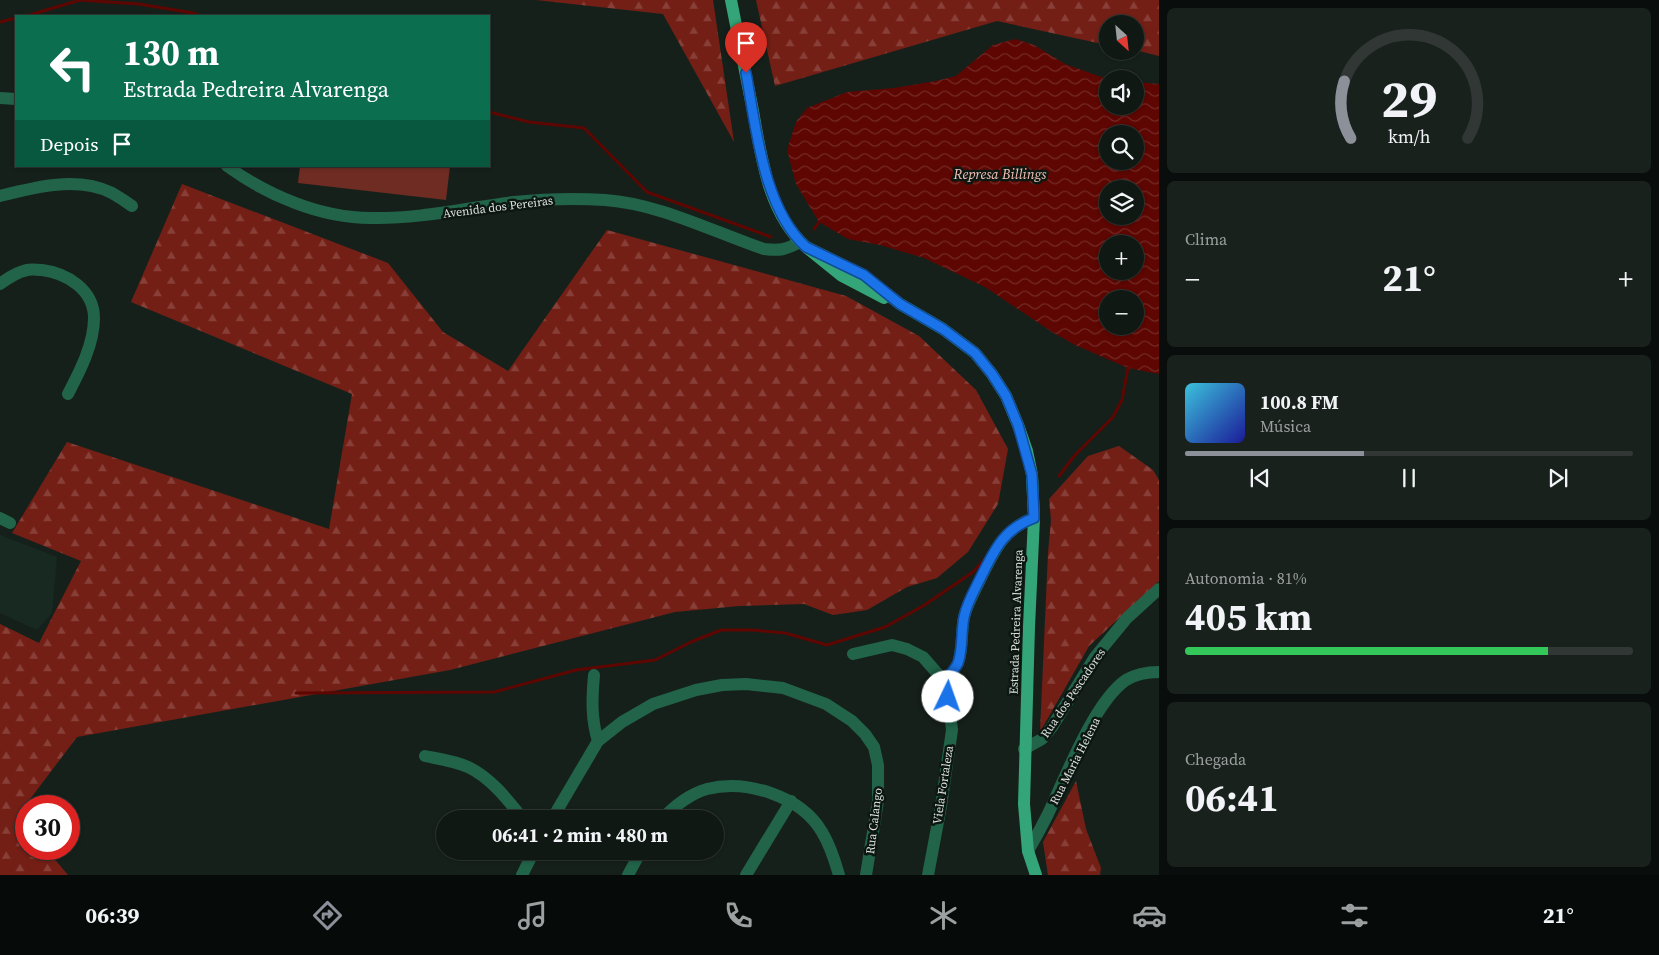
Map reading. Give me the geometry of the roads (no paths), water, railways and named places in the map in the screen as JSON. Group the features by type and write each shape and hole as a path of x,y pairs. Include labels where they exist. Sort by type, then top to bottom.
{"main road":[{"name":"Estrada Pedreira Alvarenga","path":"731,0 767,176 776,205 785,220 803,244 864,275 900,304 943,329 975,353 992,374 1006,396 1027,451 1032,475 1034,518 1024,749 1024,804 1028,851 1036,875"}],"street":[{"path":"0,98 15,99"},
{"name":"Avenida dos Pereiras","path":"228,167 243,178 284,200 334,214 370,218 401,217 469,210 514,202 570,199 604,200 660,210 764,249 778,251 803,244"},
{"path":"0,196 59,184 86,186 111,192 132,206"},
{"path":"0,284 8,278 29,269 58,273 80,286 89,299 94,316 94,327 84,364 68,394"},
{"path":"853,654 892,646 907,649 922,657 944,681 955,669 959,661 967,606 993,553 1013,529 1023,522 1034,518"},
{"name":"Rua dos Pescadores","path":"1024,749 1042,739 1052,727 1096,657 1127,618 1159,589"},
{"name":"Rua Maria Helena","path":"1028,851 1048,815 1090,726 1111,694 1126,681 1139,674 1159,672"},
{"path":"594,675 592,709 594,730 598,741"},
{"name":"Viela Fortaleza","path":"928,875 941,806 952,730 944,681"},
{"name":"Rua Calango","path":"557,810 598,741 622,722 654,704 696,690 722,685 746,684 783,688 826,704 852,721 865,734 874,747 878,765 878,801 866,875"},
{"path":"425,756 468,767 481,775 498,790 515,810"},
{"path":"670,810 690,796 706,789 733,785 760,790 791,801 804,811 822,831 839,875"},
{"path":"746,875 791,801"},
{"path":"522,875 530,860"},
{"path":"628,875 636,860"}],"water":[{"name":"Represa Billings","path":"1015,39 1034,45 1065,64 1099,76 1099,115 1144,115 1144,83 1159,84 1159,374 1128,368 1075,345 1052,332 985,287 924,258 880,245 848,239 819,222 796,184 787,150 796,122 807,108 847,92 894,88 956,76 993,45"}],"waterway":[{"path":"29,15 80,0 139,4 198,15"},
{"path":"0,22 15,18"},
{"path":"490,112 529,122 584,128 647,192 771,237"},
{"path":"814,229 819,222"},
{"path":"1059,476 1075,455 1113,417 1122,400 1128,368"},
{"path":"296,693 494,692 576,670 655,660 721,630 785,633 827,645 885,627 923,606 973,572 984,560"}]}
